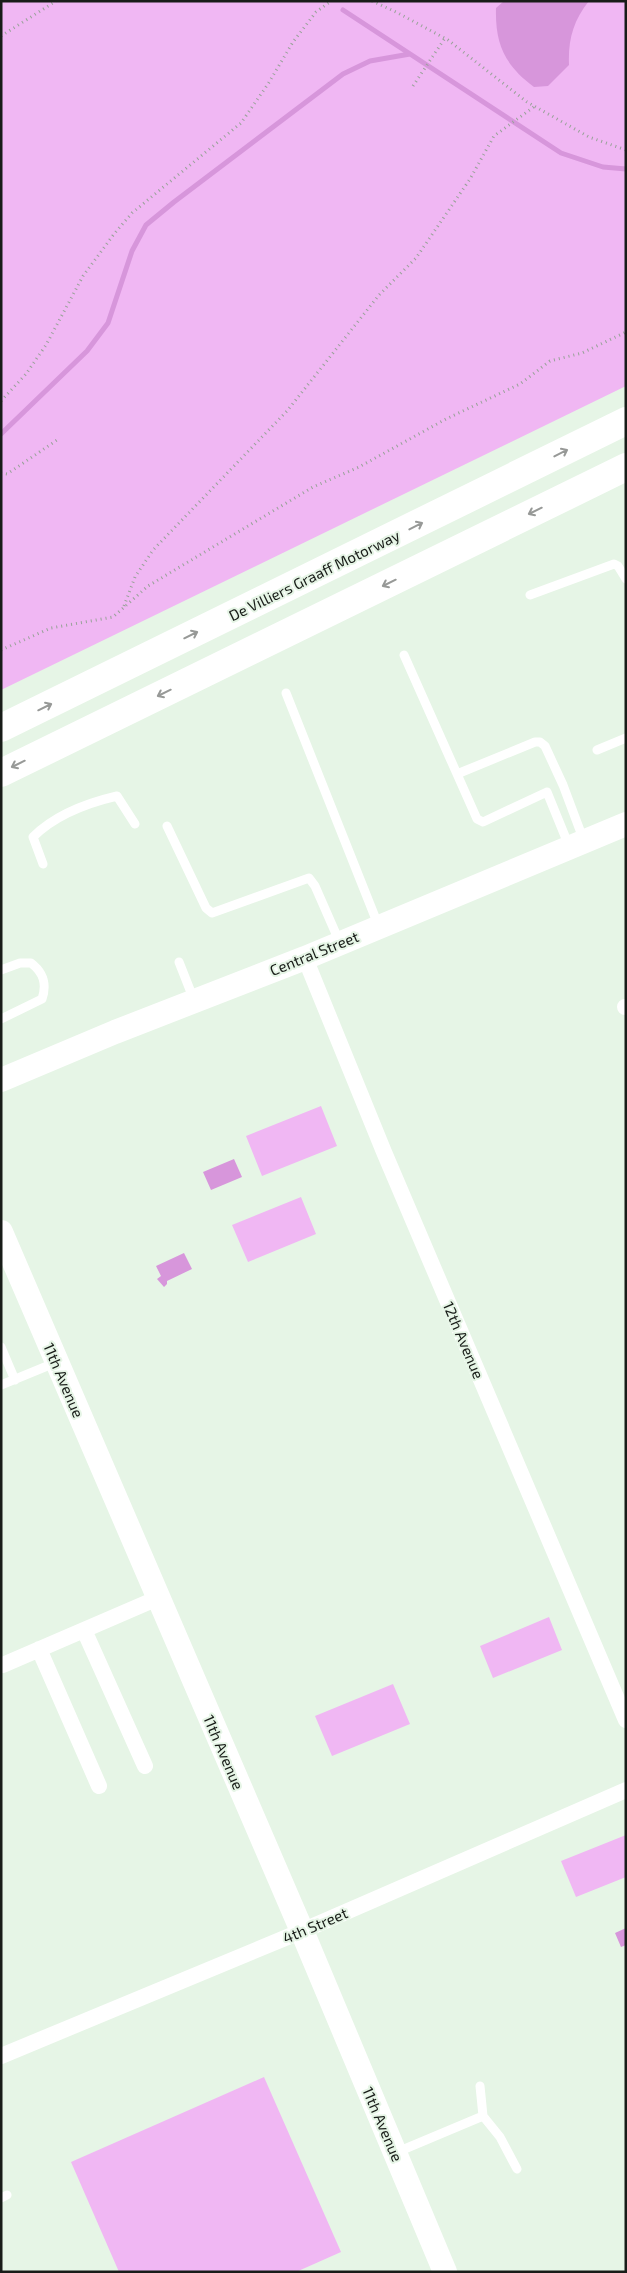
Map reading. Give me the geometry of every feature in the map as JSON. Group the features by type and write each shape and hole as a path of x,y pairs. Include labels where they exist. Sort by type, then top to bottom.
{"highway":[{"name":"De Villiers Graaff Motorway","path":"1,728 626,421"},
{"path":"1,773 626,467"}],"main road":[{"name":"Central Street","path":"1,1080 194,1000 305,958 626,824"},
{"name":"11th Avenue","path":"1,1232 302,1931 445,2272"}],"street":[{"name":"12th Avenue","path":"305,958 384,1152 626,1720"},
{"path":"3,1665 158,1598"},
{"path":"84,1630 145,1766"},
{"path":"39,1650 99,1786"},
{"name":"4th Street","path":"1,2056 302,1931 626,1790"}],"lane":[{"path":"530,595 614,564 618,566 626,580"},
{"path":"404,655 477,819 483,822 563,785"},
{"path":"286,693 379,927"},
{"path":"597,750 626,738"},
{"path":"457,774 535,742 540,742 545,746 563,785 577,845"},
{"path":"547,792 577,845"},
{"path":"43,864 33,836 55,819 82,807 117,796 135,824"},
{"path":"167,826 206,908 212,913 308,878 315,886 340,943"},
{"path":"1,970 20,963 32,962 39,969 44,979 45,991 42,1000 1,1018"},
{"path":"179,962 194,1000"},
{"path":"1,1347 15,1380"},
{"path":"1,1386 57,1362"},
{"path":"480,2086 483,2116 500,2137 517,2169"},
{"path":"395,2153 483,2116"}],"path":[{"path":"1,36 56,1"},
{"path":"1,400 26,374 46,345 83,276 120,227 132,213 241,123 268,84 293,42 316,12 331,1"},
{"path":"372,1 445,38 535,106 589,137 626,150"},
{"path":"412,86 445,38"},
{"path":"124,606 135,577 152,550 288,411 379,295 416,258 470,179 494,136 535,106"},
{"path":"1,650 50,628 113,617 148,586 313,487 359,467 446,419 520,384 550,362 582,353 626,332"},
{"path":"1,473 7,474 57,440"}],"shaded area":[{"path":"1,1 626,1 626,386 1,690"},
{"path":"504,1 589,1 575,23 569,47 569,65 548,86 534,87 516,71 504,53 497,33 496,8"},
{"path":"321,1106 337,1146 262,1176 246,1136"},
{"path":"234,1159 242,1177 211,1190 203,1172"},
{"path":"301,1197 316,1234 248,1262 232,1225"},
{"path":"184,1253 192,1269 167,1281 164,1287 157,1279 161,1276 156,1266"},
{"path":"549,1617 562,1650 493,1678 480,1646"},
{"path":"393,1684 410,1724 332,1756 315,1716"},
{"path":"626,1835 626,1877 576,1897 561,1861"},
{"path":"626,1928 626,1945 621,1947 615,1933"},
{"path":"264,2077 341,2252 296,2272 119,2272 71,2162"}],"waterway":[{"path":"343,10 561,153 603,167 626,169"},
{"path":"1,434 87,351 108,323 132,251 146,225 343,74 370,61 410,54"}]}
